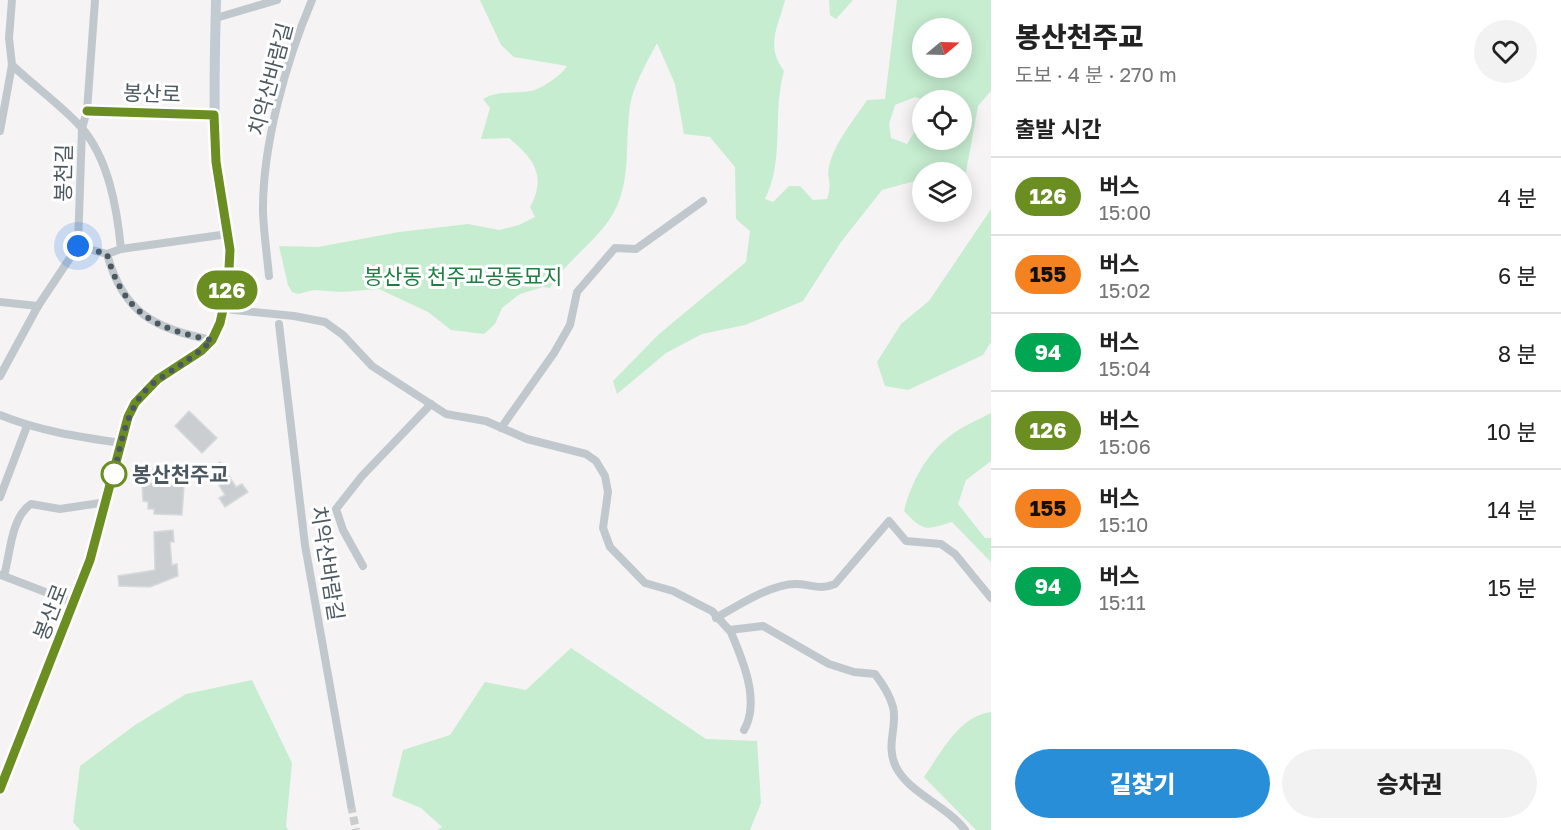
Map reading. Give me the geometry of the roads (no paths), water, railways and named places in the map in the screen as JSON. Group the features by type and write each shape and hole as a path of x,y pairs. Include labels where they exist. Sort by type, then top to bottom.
{"street":[{"path":"0,131 12,65 9,38 12,0"},
{"name":"봉천길","path":"78,246 82,129 87,111 95,0"},
{"name":"봉산로","path":"0,789 74,603 107,502 128,417 144,391 187,362 212,340 224,309 229,263 228,234 216,162 214,115 216,0"},
{"path":"216,18 276,0"},
{"name":"치악산바람길","path":"269,276 263,212 267,158 290,57 312,0"},
{"path":"12,65 82,129"},
{"name":"봉산로","path":"87,111 214,115"},
{"name":"봉천길","path":"82,129 97,154 116,207 121,249"},
{"path":"501,428 554,353 570,325 578,292 615,248 636,249 703,201"},
{"path":"0,375 38,306 78,246 107,254 121,249 228,234"},
{"path":"107,254 112,271 123,293 148,320 182,334 212,340"},
{"path":"0,302 38,306"},
{"path":"224,309 294,316 325,322 343,335 372,366 446,414 486,421 527,439 586,454 596,461 607,482 603,528 610,547 636,577 645,583 673,591 712,611 716,618 730,630 746,674 750,699 748,723 744,730"},
{"name":"치악산바람길","path":"279,324 305,545 351,805"},
{"path":"363,566 343,530 336,509 362,476 431,404"},
{"path":"0,415 27,426 121,443"},
{"path":"0,497 27,426"},
{"path":"74,603 2,576 18,518 24,508 31,504 60,509 107,502"},
{"path":"716,618 763,593 786,586 798,584 824,588 835,584 889,521 906,541 942,544 955,554 991,598"},
{"path":"730,630 763,626 829,664 854,672 875,674 893,706 891,748 903,779 948,812 965,830"}],"tunnel":[{"path":"351,805 356,830"}],"place":[{"name":"봉산천주교","path":"114,474"}],"park label":[{"name":"봉산동 천주교공동묘지","path":"463,276"}]}
